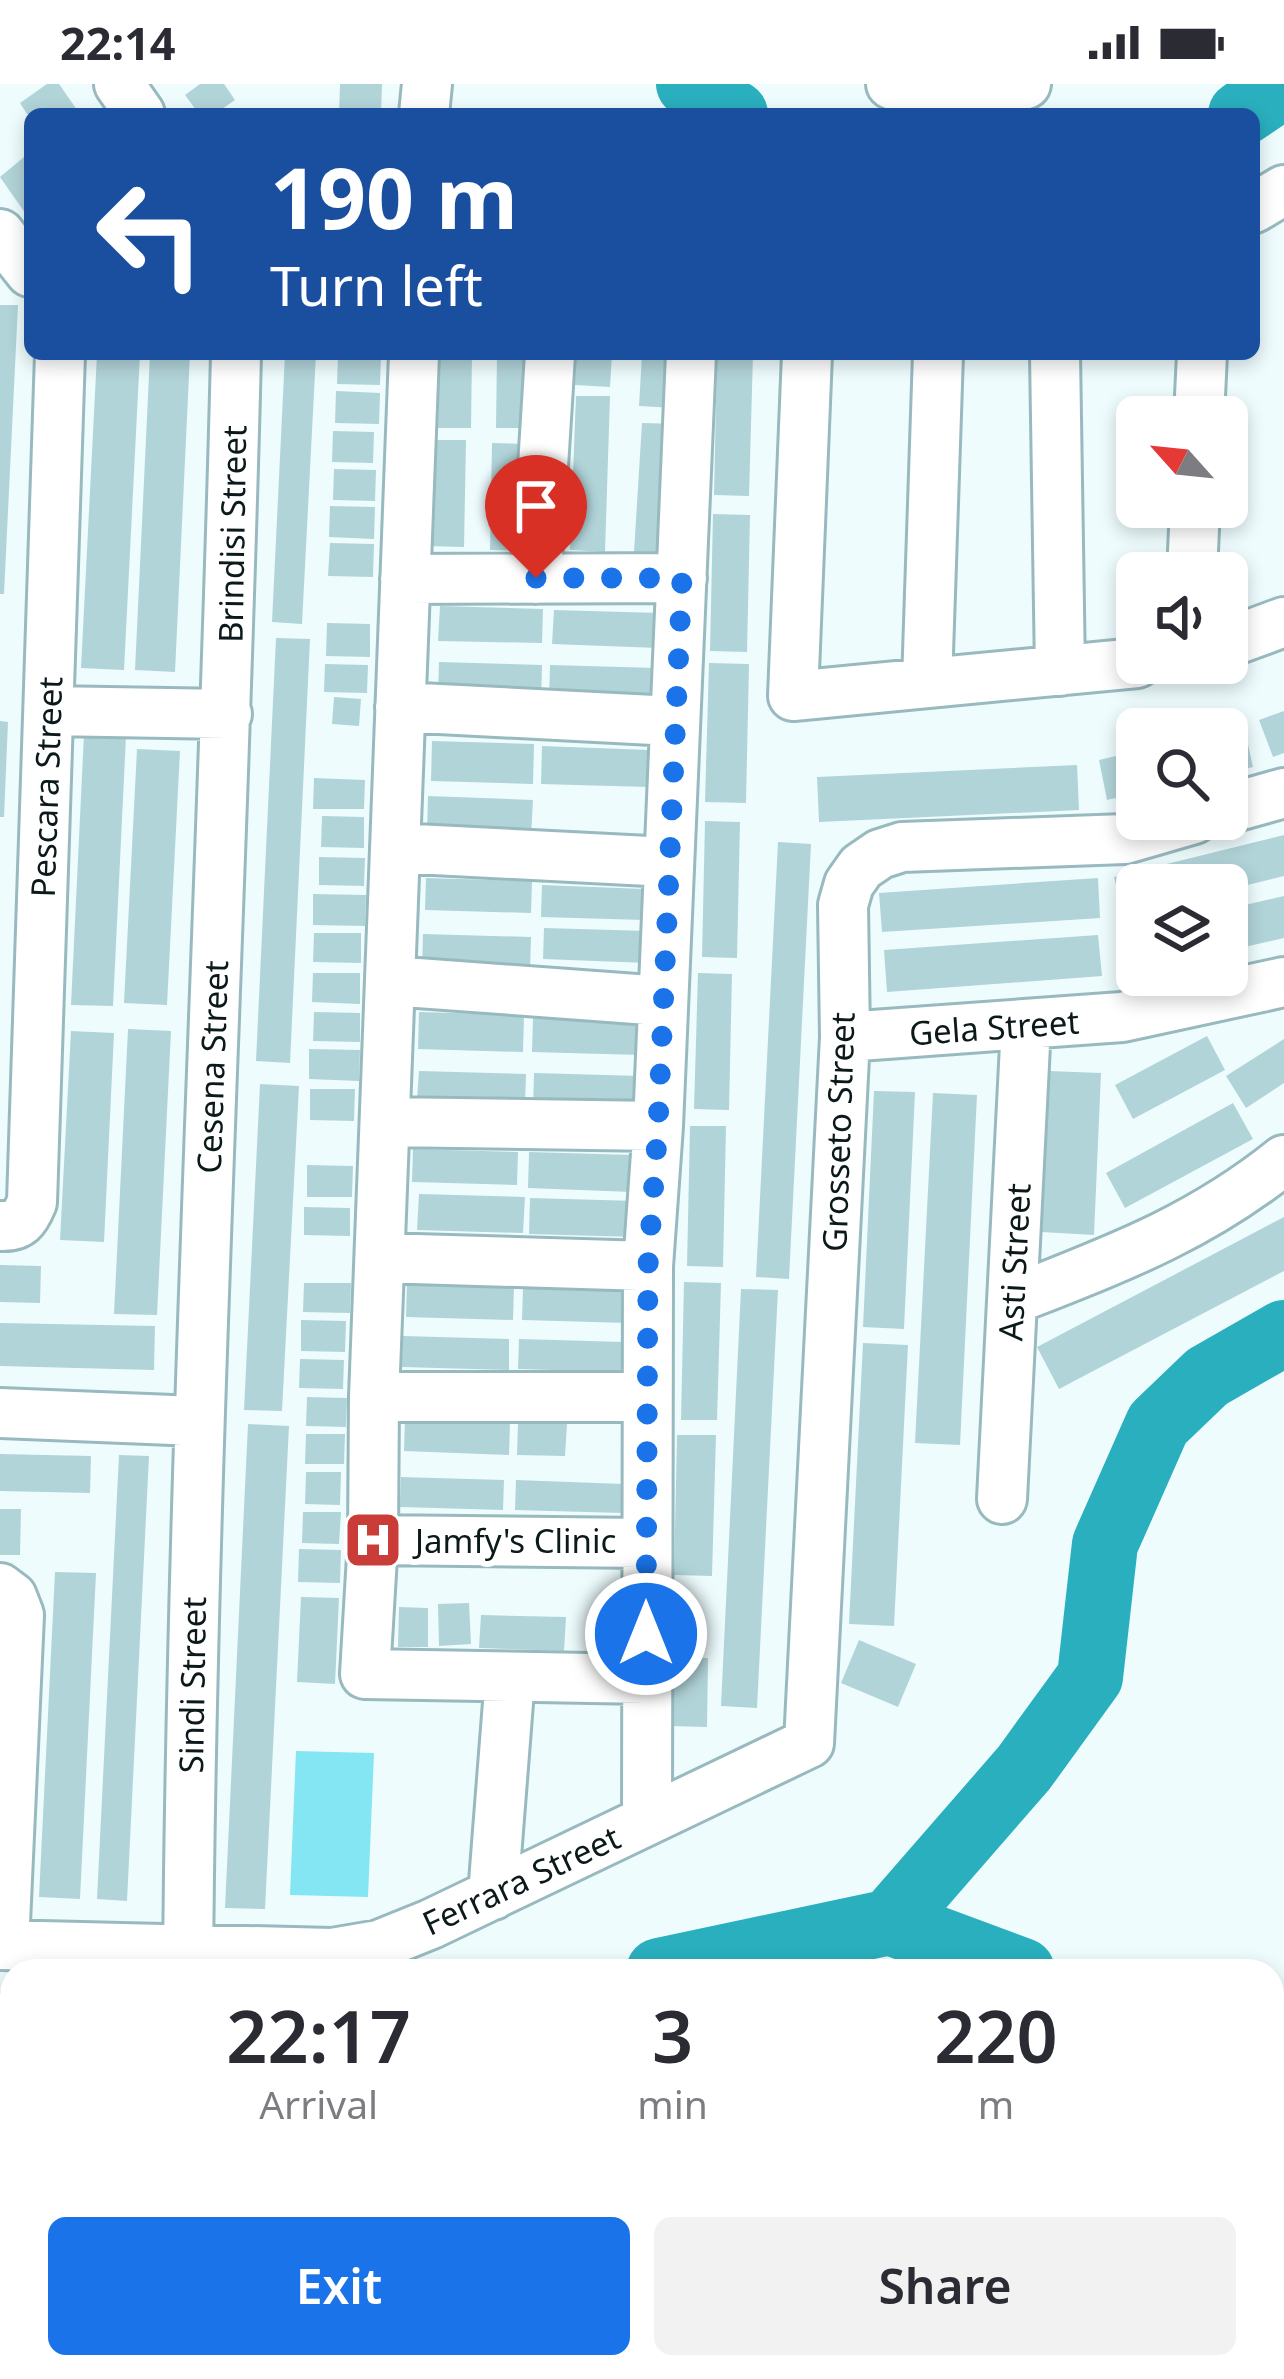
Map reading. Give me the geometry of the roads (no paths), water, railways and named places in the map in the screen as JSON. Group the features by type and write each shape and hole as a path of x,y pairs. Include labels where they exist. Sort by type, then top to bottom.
{"street":[{"path":"891,84 948,97 1026,84"},
{"path":"0,234 24,264"},
{"name":"Pescara Street","path":"12,1223 32,1202 60,360"},
{"name":"Brindisi Street","path":"227,714 236,360"},
{"path":"414,360 374,1397 373,1540 364,1674 646,1679"},
{"path":"536,578 550,360"},
{"path":"646,1820 648,1266 691,360"},
{"path":"807,360 794,696 1116,665"},
{"path":"927,683 938,360"},
{"path":"1054,360 1060,670"},
{"path":"1200,396 1202,360"},
{"path":"405,579 682,578"},
{"path":"1248,635 1284,622"},
{"path":"400,706 673,721"},
{"path":"49,711 227,714"},
{"name":"Cesena Street","path":"197,1420 227,714"},
{"path":"1248,803 1284,793"},
{"name":"Grosseto Street","path":"809,1743 844,1037 843,905 849,884 861,867 902,847 1116,839"},
{"path":"395,848 668,862"},
{"path":"390,981 663,1001"},
{"name":"Gela Street","path":"844,1037 1122,1017 1284,982"},
{"name":"Asti Street","path":"1002,1498 1026,1025"},
{"path":"385,1122 658,1126"},
{"path":"1012,1300 1158,1242 1216,1209 1284,1160"},
{"path":"381,1258 648,1266"},
{"path":"374,1397 647,1397"},
{"path":"0,1413 197,1420"},
{"name":"Sindi Street","path":"188,1959 197,1420"},
{"path":"373,1540 646,1543"},
{"path":"0,1588 12,1597 19,1615 2,1945"},
{"path":"494,1895 510,1677"},
{"name":"Ferrara Street","path":"209,1959 332,1953 379,1945 494,1895 809,1743"},
{"name":"Ferrara Street","path":"2,1945 176,1959"}],"waterway":[{"path":"689,84 726,108"},
{"path":"1250,108 1284,85"},
{"path":"890,1922 1024,1768 1090,1677 1105,1544 1158,1424 1207,1377 1284,1333"},
{"path":"716,1959 890,1922 990,1959"}],"place":[{"name":"Jamfy's Clinic","path":"373,1540"}]}
